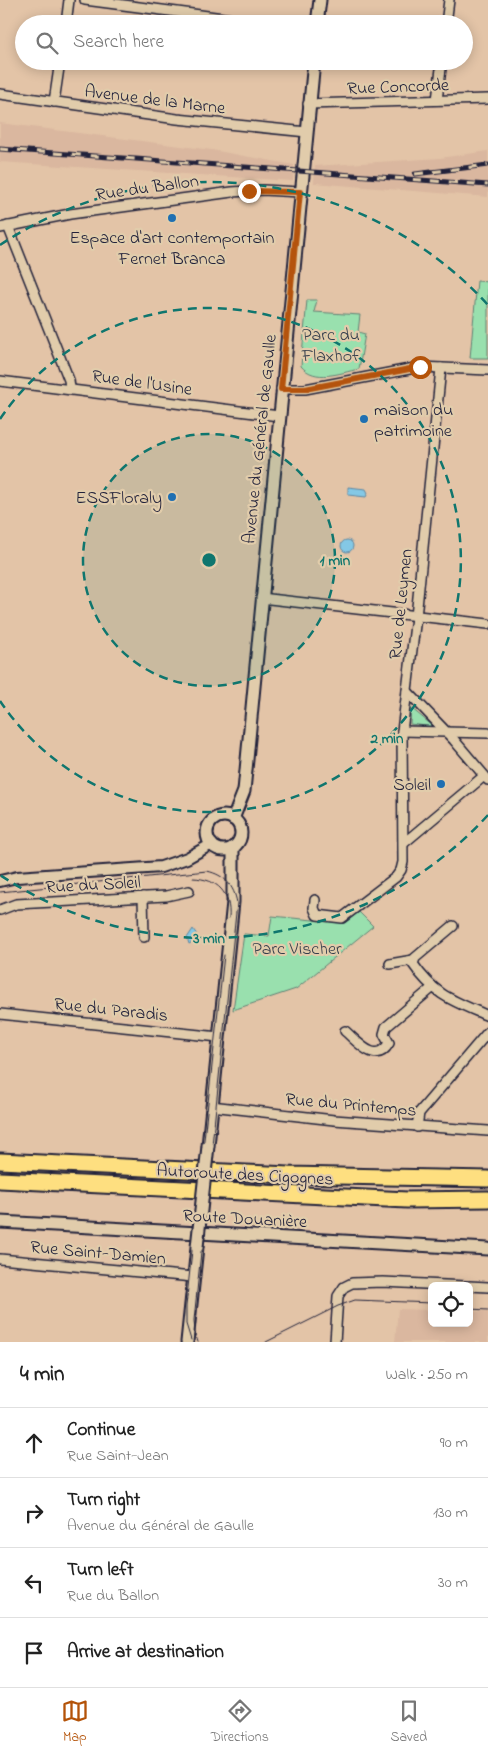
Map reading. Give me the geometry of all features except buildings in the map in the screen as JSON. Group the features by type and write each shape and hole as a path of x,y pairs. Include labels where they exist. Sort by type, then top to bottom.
{"highway":[{"name":"Autoroute des Cigognes","path":"0,1161 289,1175 488,1179"},
{"name":"Autoroute des Cigognes","path":"0,1180 397,1200 488,1199"}],"main road":[{"path":"318,15 320,0"},
{"name":"Avenue du Général de Gaulle","path":"233,819 244,791 313,70"},
{"path":"219,817 233,819 237,822 241,832 238,843 224,850 212,844 208,836 211,823 219,817"},
{"path":"187,1342 234,886 233,847"},
{"name":"Route Douanière","path":"0,1222 488,1249"}],"street":[{"path":"67,15 69,0"},
{"path":"85,0 200,15"},
{"path":"447,15 449,0"},
{"path":"54,102 59,70"},
{"path":"437,100 441,70"},
{"name":"Avenue de la Marne","path":"0,94 177,119 307,132"},
{"name":"Rue Concorde","path":"308,104 488,99"},
{"name":"Rue du Ballon","path":"4,227 101,209 232,192 263,190 300,192"},
{"path":"4,227 70,380 70,388"},
{"path":"281,389 305,389 420,367 488,370"},
{"name":"Rue de Leymen","path":"315,900 314,908 317,915 342,918 391,881 401,870 404,844 402,730 416,617 441,368"},
{"name":"Rue de l'Usine","path":"0,381 70,388 279,416"},
{"path":"261,598 488,624"},
{"path":"404,844 486,778 407,691"},
{"path":"402,730 488,733"},
{"path":"0,881 17,877 161,867 187,858 212,844"},
{"name":"Rue du Soleil","path":"0,910 16,904 143,897 189,891"},
{"path":"143,897 144,936"},
{"path":"390,964 413,960 453,926"},
{"path":"413,960 414,965 432,988 446,997 488,1016"},
{"path":"345,1031 371,1053 379,1053 389,1043 384,1034 386,1027 432,988"},
{"name":"Rue du Paradis","path":"0,1014 219,1036"},
{"path":"417,1127 419,1112 488,1032"},
{"name":"Rue du Printemps","path":"211,1106 417,1127 488,1132"},
{"name":"Rue Saint-Damien","path":"0,1259 193,1277"},
{"path":"335,1342 338,1302 344,1287 360,1281 428,1284"},
{"path":"473,1286 488,1287"}],"shaded area":[{"path":"0,123 212,150 294,165 293,181 0,162"},
{"path":"488,151 488,197 314,183 315,166 440,158"},
{"path":"398,1309 428,1310 428,1327 473,1327 473,1312 488,1311 488,1342 395,1342"}],"green space":[{"path":"477,281 488,282 488,358 470,358"},
{"name":"Parc du Flaxhof","path":"307,300 317,300 314,312 360,315 358,332 365,334 359,369 320,375 313,374 301,366"},
{"path":"411,708 434,727 410,724"},
{"name":"Parc Vischer","path":"359,912 373,926 296,989 233,1010 244,934 269,936 272,916 344,923"}],"water":[{"path":"348,487 366,489 368,493 366,497 348,495"},
{"path":"345,540 349,540 353,546 349,552 345,552 341,548 341,544"},
{"path":"193,929 197,935 193,942 189,944 187,938"}],"tram line":[{"path":"0,892 207,871 224,878 234,891 237,903 194,1320 198,1342"},
{"path":"193,878 209,881 221,889 228,901 229,918"},
{"path":"191,1340 186,1324 186,1306 224,955"},
{"path":"266,1342 338,1306 355,1300 428,1303"},
{"path":"473,1309 488,1310"}],"railway":[{"path":"0,149 488,185"},
{"path":"415,174 488,165"}],"place":[{"name":"Espace d'art contemportain Fernet Branca","path":"172,218"},
{"name":"maison du patrimoine","path":"364,419"},
{"name":"ESSFloraly","path":"172,497"},
{"name":"Soleil","path":"441,784"}],"route":[{"path":"249,191 300,192 281,389 305,389 369,379 420,367"}]}
